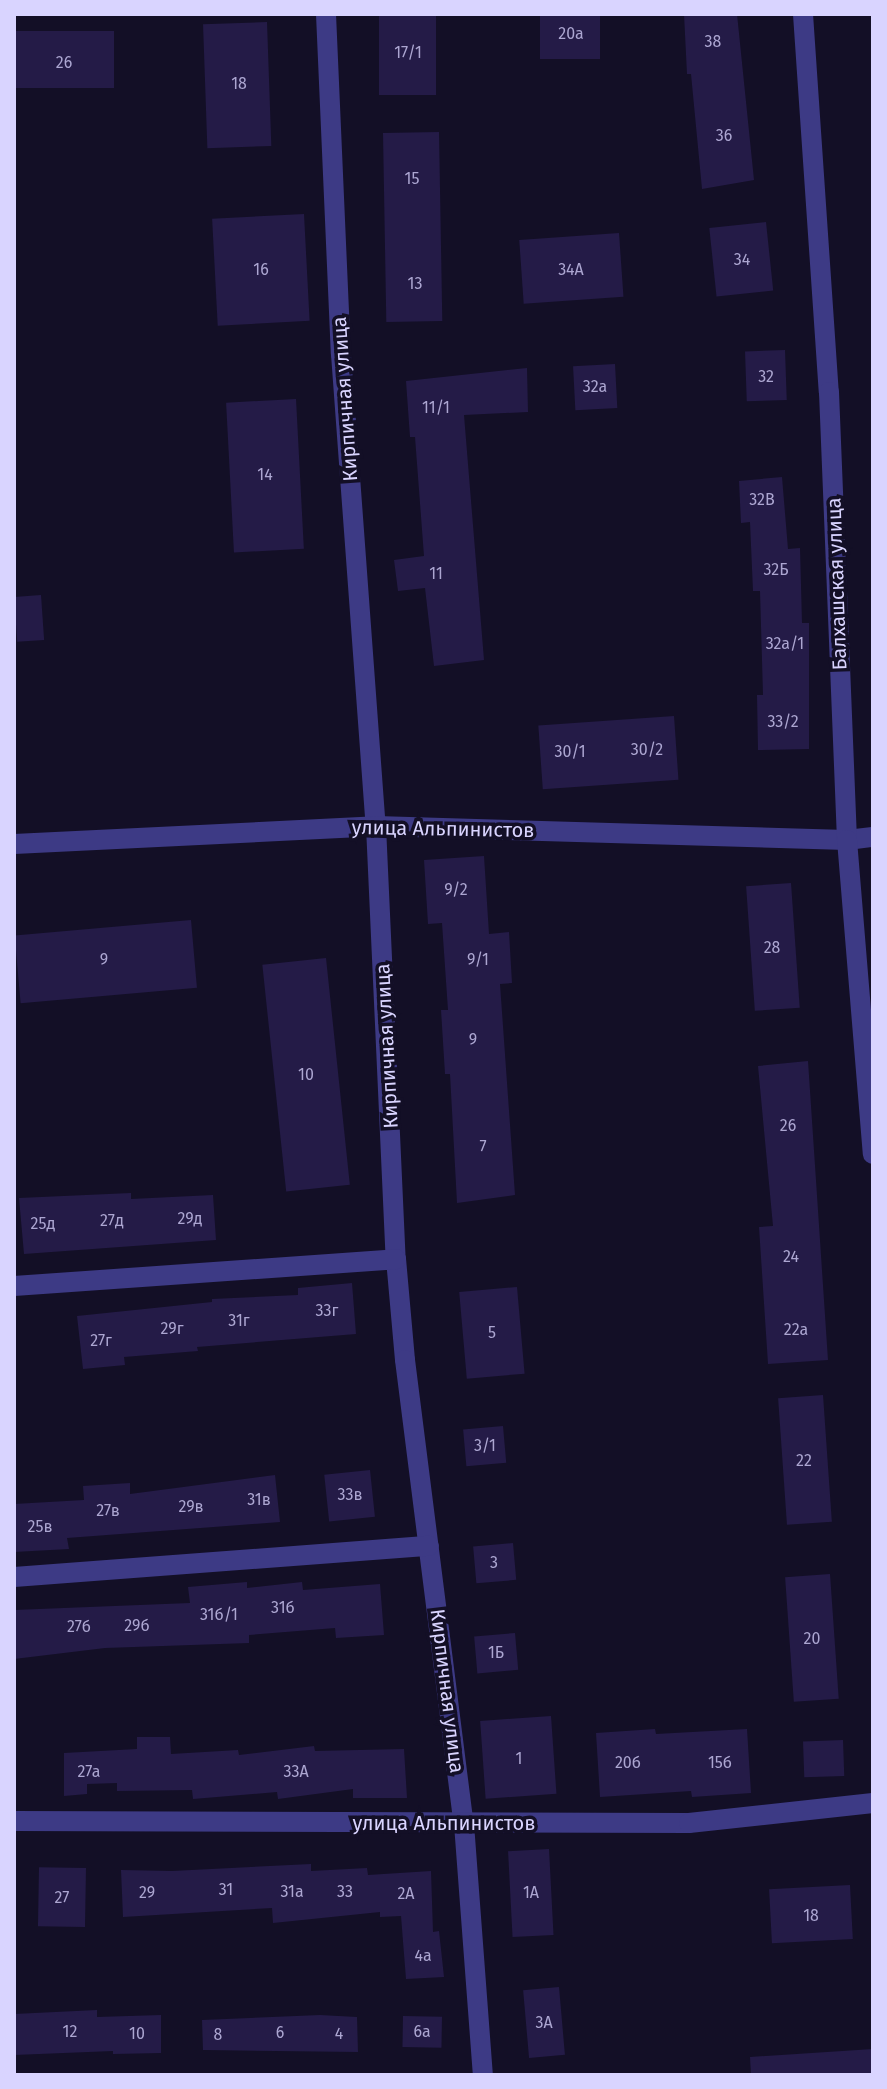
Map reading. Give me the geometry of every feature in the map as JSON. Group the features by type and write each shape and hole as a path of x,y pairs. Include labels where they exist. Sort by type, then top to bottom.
{"street":[{"name":"Кирпичная улица","path":"326,14 341,354 376,826 396,1259 405,1360 464,1824 483,2075"},
{"name":"Балхашская улица","path":"803,14 829,392 847,840 873,1154"},
{"name":"улица Альпинистов","path":"14,844 376,826 847,840 873,837"},
{"path":"14,1286 396,1259"},
{"path":"14,1577 429,1546"},
{"name":"улица Альпинистов","path":"14,1821 689,1823 873,1803"}],"building":[{"path":"379,14 436,14 436,95 379,95"},
{"path":"540,14 600,14 600,59 540,59"},
{"path":"684,14 737,14 754,180 702,189 691,74 687,74"},
{"path":"267,22 271,146 207,148 203,24"},
{"path":"14,31 114,31 114,88 14,88"},
{"path":"439,132 442,321 386,322 383,133"},
{"path":"304,214 310,321 218,326 212,219"},
{"path":"766,222 773,291 717,297 709,228"},
{"path":"619,233 623,297 524,304 519,240"},
{"path":"785,350 787,400 747,401 745,351"},
{"path":"615,364 617,408 575,410 573,366"},
{"path":"527,368 528,412 464,415 484,660 434,666 425,588 398,591 394,560 424,556 415,437 410,437 406,381"},
{"path":"296,399 304,549 234,552 226,403"},
{"path":"782,477 788,549 800,548 802,623 809,623 809,749 758,750 757,695 763,695 760,591 753,591 750,522 741,523 739,481"},
{"path":"41,595 44,640 17,642 14,597"},
{"path":"674,716 678,780 543,789 538,725"},
{"path":"484,856 489,934 509,932 512,983 500,984 515,1195 457,1203 450,1074 445,1074 441,1010 448,1010 442,923 428,924 424,860"},
{"path":"791,883 800,1008 755,1011 746,886"},
{"path":"191,920 197,988 21,1003 15,935"},
{"path":"326,958 350,1185 286,1191 262,965"},
{"path":"808,1061 828,1360 768,1364 759,1227 773,1226 758,1066"},
{"path":"131,1193 131,1199 213,1195 216,1240 24,1254 19,1198"},
{"path":"352,1283 356,1334 197,1347 198,1351 124,1357 125,1365 83,1369 77,1316 212,1302 212,1299 298,1295 298,1288"},
{"path":"517,1287 525,1374 467,1379 459,1292"},
{"path":"823,1395 832,1522 787,1525 778,1398"},
{"path":"503,1426 506,1463 466,1466 463,1429"},
{"path":"370,1470 375,1517 329,1522 324,1475"},
{"path":"275,1475 280,1522 67,1538 69,1549 14,1552 14,1504 84,1500 83,1486 130,1483 130,1494"},
{"path":"513,1543 516,1580 476,1583 473,1546"},
{"path":"830,1574 839,1699 794,1702 785,1577"},
{"path":"247,1582 247,1588 302,1582 303,1590 380,1584 384,1635 336,1638 335,1628 249,1635 249,1643 105,1648 14,1659 14,1610 190,1603 188,1587"},
{"path":"515,1633 518,1670 477,1673 474,1637"},
{"path":"551,1716 556,1794 486,1799 480,1721"},
{"path":"655,1729 656,1734 747,1729 751,1793 692,1797 691,1791 600,1797 596,1733"},
{"path":"137,1737 170,1737 171,1754 238,1750 239,1755 314,1746 315,1751 404,1749 407,1798 353,1798 353,1789 278,1799 277,1792 193,1799 192,1790 117,1791 117,1783 87,1784 87,1794 64,1796 64,1753 137,1749"},
{"path":"843,1740 844,1776 804,1777 803,1741"},
{"path":"549,1849 554,1935 513,1937 508,1851"},
{"path":"311,1864 311,1871 367,1868 368,1875 431,1871 433,1932 439,1931 444,1977 406,1979 401,1916 380,1917 380,1912 273,1923 272,1908 123,1917 121,1870 172,1871"},
{"path":"39,1867 86,1868 85,1927 38,1926"},
{"path":"850,1885 853,1939 772,1943 769,1889"},
{"path":"559,1987 565,2055 529,2058 523,1990"},
{"path":"97,2010 97,2017 161,2015 161,2053 113,2054 113,2051 14,2055 14,2014"},
{"path":"320,2015 357,2017 358,2052 203,2050 202,2020"},
{"path":"403,2016 442,2017 441,2048 402,2047"},
{"path":"873,2049 873,2075 751,2075 750,2057"}]}
